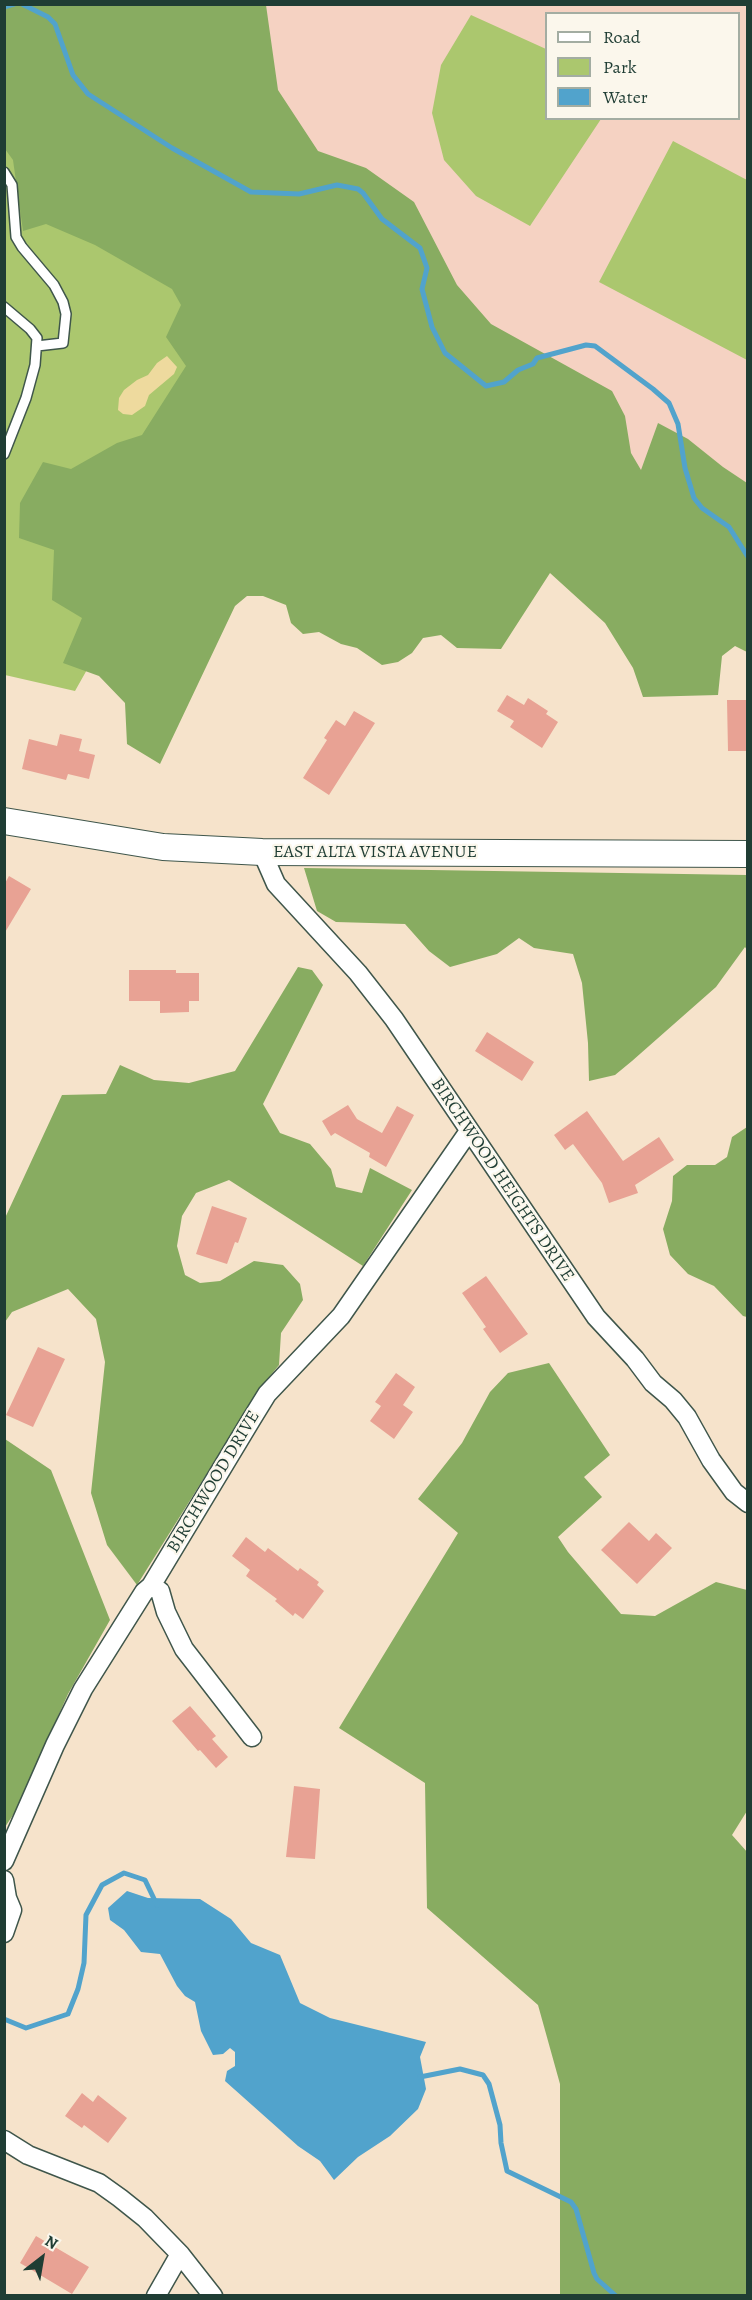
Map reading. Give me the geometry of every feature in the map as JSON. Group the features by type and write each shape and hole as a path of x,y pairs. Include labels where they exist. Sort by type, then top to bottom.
{"main road":[{"name":"EAST ALTA VISTA AVENUE","path":"4,821 163,847 262,852 747,854"}],"street":[{"name":"BIRCHWOOD HEIGHTS DRIVE","path":"262,852 276,884 358,973 393,1019 597,1317 635,1359 652,1383 673,1400 687,1417 711,1460 734,1492 747,1503"},
{"name":"BIRCHWOOD DRIVE","path":"5,1862 55,1745 83,1689 144,1593 151,1586 267,1394 341,1316 469,1131"},
{"path":"151,1586 160,1591 166,1612 184,1649 252,1737"},
{"path":"4,1880 12,1910 4,1933"},
{"path":"4,2140 28,2155 99,2183 145,2218 180,2254 213,2295"},
{"path":"156,2295 180,2254"}],"lane":[{"path":"4,172 12,185 16,237 54,285 66,314 63,343 37,346"},
{"path":"4,307 37,338 35,365 26,398 4,454"}],"shaded area":[{"path":"5,5 747,5 747,561"}],"green space":[{"path":"5,4 266,5 278,90 318,151 366,168 414,202 457,285 491,324 612,391 625,416 631,453 641,470 658,423 688,439 747,483 747,652 735,646 722,656 718,695 643,697 633,668 605,623 550,573 501,649 457,648 441,635 423,638 412,653 398,662 382,665 357,648 341,644 319,632 303,634 291,623 286,605 263,596 247,596 235,606 160,764 127,744 125,703 99,676 63,663 82,618 52,600 54,550 19,538 20,503 43,462 71,469 117,443 142,435 186,366 166,337 181,305 172,289 95,245 46,224 23,231 13,160 5,149"},
{"path":"471,15 545,49 545,120 600,120 530,226 476,196 444,160 432,113 441,65"},
{"path":"5,108 298,295 75,691 5,675"},
{"path":"673,141 747,180 747,360 599,282"},
{"path":"304,868 747,875 747,950 745,947 716,987 632,1061 615,1075 589,1081 582,983 573,954 534,948 519,938 497,954 450,967 429,951 405,924 336,922 317,911"},
{"path":"298,967 312,970 323,985 263,1104 280,1133 310,1144 331,1169 336,1187 362,1193 370,1168 412,1190 363,1266 229,1180 196,1193 182,1216 177,1246 185,1275 200,1283 220,1281 254,1261 283,1265 300,1284 303,1300 281,1333 279,1365 261,1387 137,1585 107,1545 91,1493 105,1362 96,1319 68,1289 12,1312 5,1322 5,1218 62,1095 106,1094 120,1065 154,1080 189,1083 235,1071"},
{"path":"747,1127 747,1317 743,1316 714,1286 688,1274 670,1255 663,1229 672,1201 673,1176 687,1165 715,1165 727,1157 732,1137"},
{"path":"549,1363 610,1455 584,1477 602,1497 558,1537 621,1614 655,1616 716,1582 747,1590 747,1811 732,1835 748,1853 747,2295 560,2295 560,2084 538,2005 427,1908 425,1783 339,1728 458,1533 418,1499 462,1443 490,1392 508,1373"},
{"path":"5,1439 51,1470 110,1620 68,1694 15,1812 5,1827"}],"sand":[{"path":"167,356 177,367 174,374 149,395 145,406 132,415 123,414 118,410 119,398 124,390 148,375 157,363"}],"water":[{"path":"127,1891 148,1898 200,1899 231,1919 251,1943 280,1955 300,2003 330,2018 426,2042 420,2057 426,2089 418,2109 390,2136 358,2157 334,2180 320,2161 298,2146 225,2081 227,2071 235,2066 235,2052 230,2048 223,2054 213,2055 201,2031 195,2002 185,1996 177,1986 160,1954 141,1952 124,1930 110,1920 108,1908"}],"building":[{"path":"507,695 524,705 528,698 548,711 546,714 558,722 542,748 510,727 514,721 497,711"},
{"path":"727,700 747,700 747,751 728,751"},
{"path":"354,711 375,723 329,795 303,778 327,740 324,738 336,720 345,726"},
{"path":"60,734 82,739 79,751 95,755 89,779 68,774 66,780 22,769 29,739 57,746"},
{"path":"9,876 31,889 4,934 4,885"},
{"path":"129,970 176,970 176,973 199,973 199,1001 189,1001 189,1012 160,1013 160,1001 129,1001"},
{"path":"487,1032 534,1062 522,1081 475,1051"},
{"path":"348,1105 357,1119 382,1133 397,1106 414,1115 386,1167 369,1157 370,1153 335,1133 331,1136 322,1121"},
{"path":"587,1111 623,1161 659,1137 674,1160 635,1185 638,1193 609,1203 602,1183 573,1144 565,1150 554,1135"},
{"path":"212,1206 247,1218 227,1264 196,1254"},
{"path":"486,1276 528,1334 500,1353 483,1329 486,1327 462,1293"},
{"path":"38,1347 65,1359 33,1427 6,1415"},
{"path":"396,1373 415,1387 403,1405 413,1412 394,1439 370,1421 381,1406 375,1402"},
{"path":"629,1522 649,1541 656,1533 672,1548 637,1584 601,1550"},
{"path":"246,1537 265,1552 268,1548 298,1571 300,1568 319,1582 317,1585 324,1591 303,1619 295,1613 293,1616 275,1601 277,1599 246,1576 250,1570 232,1556"},
{"path":"190,1706 216,1736 212,1739 228,1757 216,1768 172,1721"},
{"path":"294,1786 320,1789 315,1859 286,1857"},
{"path":"82,2093 93,2102 98,2095 127,2118 108,2143 84,2125 82,2128 65,2116"},
{"path":"36,2236 89,2267 72,2294 20,2263"}],"waterway":[{"path":"4,7 14,4"},
{"path":"22,4 48,17 55,24 73,75 88,94 172,148 251,192 299,194 337,185 358,189 363,193 382,219 420,248 427,268 422,289 432,327 445,353 486,386 504,382 518,370 533,364 537,358 586,345 595,346 653,389 669,403 678,424 685,468 694,498 702,508 729,527 748,557"},
{"path":"4,2019 26,2028 68,2014 78,1989 84,1963 86,1915 102,1885 124,1873 145,1880 157,1905"},
{"path":"420,2077 460,2069 483,2075 489,2084 500,2125 507,2171 571,2202 576,2209 594,2273 597,2279 616,2296"}]}
